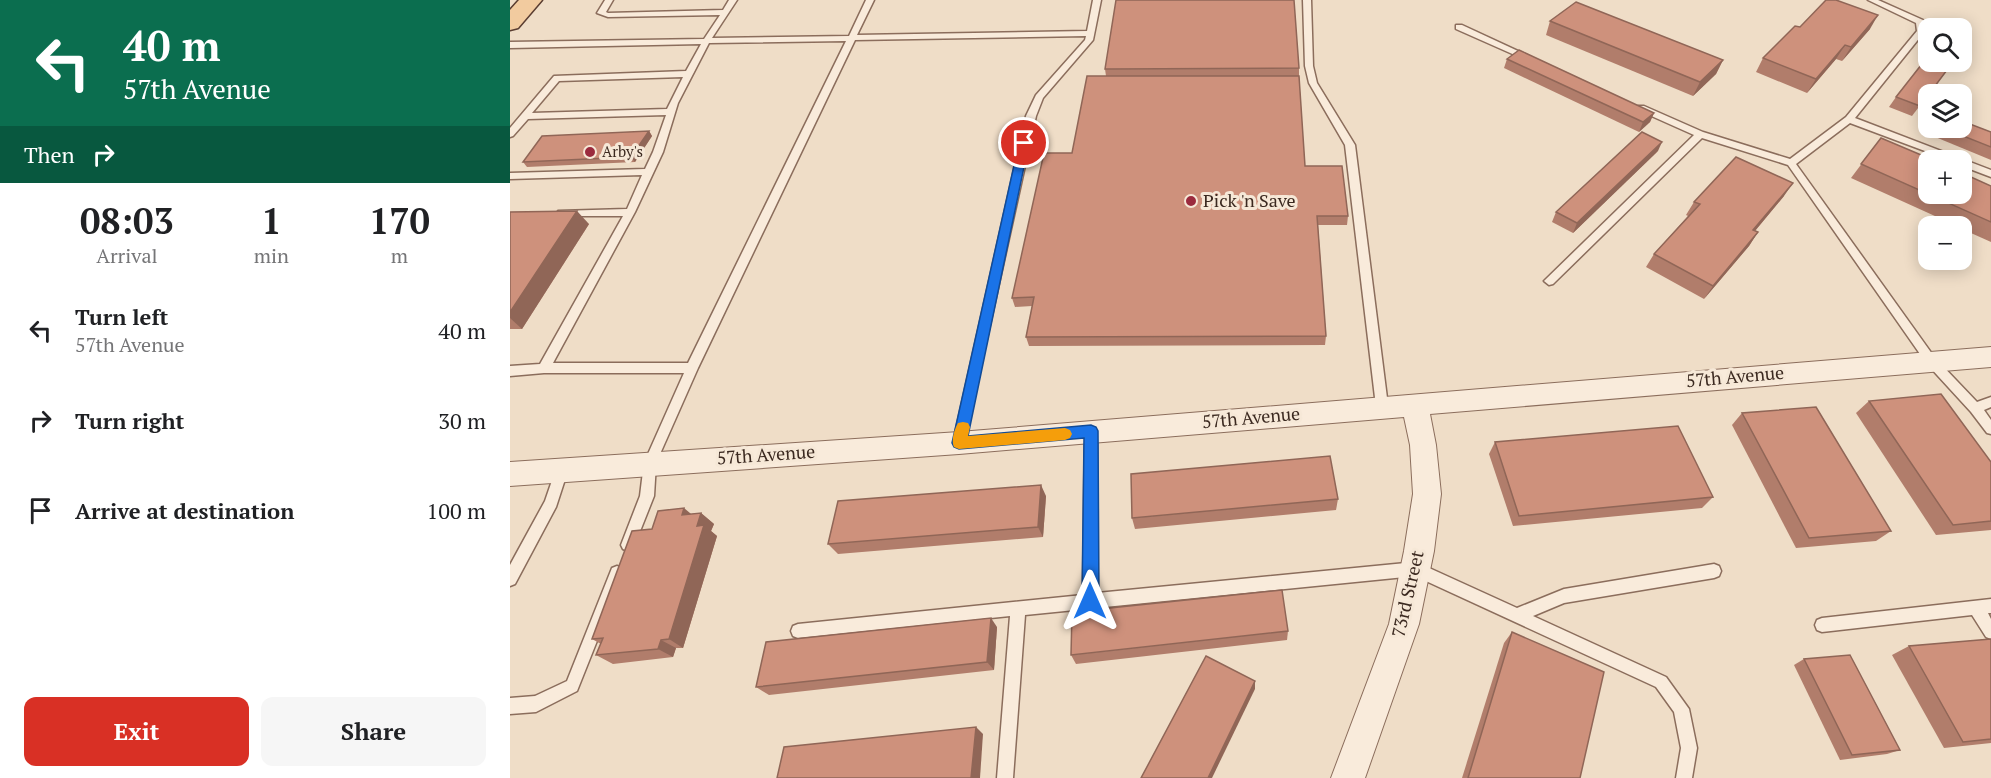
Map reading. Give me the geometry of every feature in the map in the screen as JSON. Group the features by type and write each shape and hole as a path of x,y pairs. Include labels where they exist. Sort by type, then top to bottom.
{"main road":[{"path":"510,14 517,0"},
{"path":"510,23 531,0"}],"street":[{"name":"57th Avenue","path":"510,474 959,443 1991,357"},
{"name":"73rd Street","path":"1348,778 1404,624 1416,568 1427,494 1423,445 1415,404"}],"lane":[{"path":"609,0 600,13 608,15 725,12"},
{"path":"544,368 630,212 689,74 707,40 733,0"},
{"path":"510,706 536,704 572,686 647,496 650,463 692,368 870,0"},
{"path":"959,443 1031,116 1039,98 1089,40 1097,0"},
{"path":"1307,0 1309,66 1313,83 1350,145 1382,406"},
{"path":"1791,164 1850,119 1921,31 1920,22 1872,0"},
{"path":"1459,27 1543,64"},
{"path":"510,45 1090,33"},
{"path":"510,134 557,78 689,74"},
{"path":"1627,102 1700,134 1791,164 1931,362 1975,408 1991,429"},
{"path":"525,116 671,112"},
{"path":"1850,119 1931,150"},
{"path":"1549,281 1700,134"},
{"path":"1972,167 1991,174"},
{"path":"510,176 649,172"},
{"path":"554,213 630,212"},
{"path":"510,371 544,368 692,368"},
{"path":"1975,408 1991,402"},
{"path":"1090,601 1091,431"},
{"path":"510,579 551,502 562,470"},
{"path":"798,631 1416,568 1661,682 1681,709 1689,748 1684,778"},
{"path":"1517,615 1564,596 1714,571"},
{"path":"1822,624 1984,607 1991,632"},
{"path":"1005,778 1018,608"}],"building":[{"path":"1116,0 1294,0 1299,68 1105,69"},
{"path":"1826,0 1836,0 1878,15 1851,47 1845,45 1816,79 1763,58 1795,26 1800,27"},
{"path":"1576,2 1723,60 1700,82 1550,21"},
{"path":"1519,50 1654,113 1643,122 1507,59"},
{"path":"1918,69 1918,72 1946,72 1936,84 1918,84 1918,105 1896,97"},
{"name":"Pick 'n Save","path":"1087,76 1299,76 1305,166 1342,166 1348,216 1317,216 1326,336 1026,337 1034,297 1012,298 1044,153 1072,153"},
{"path":"1972,125 1991,132 1991,147 1968,138 1972,138"},
{"name":"Arby's","path":"649,131 631,157 523,162 542,136"},
{"path":"1642,132 1662,142 1577,223 1556,212"},
{"path":"1881,138 1918,154 1918,189 1861,164"},
{"path":"1736,157 1793,183 1753,230 1758,232 1713,286 1654,254 1700,204 1694,202"},
{"path":"1972,177 1991,186 1991,222 1951,204 1972,204"},
{"path":"577,211 510,312 510,212"},
{"path":"1941,394 1991,462 1991,521 1953,525 1869,401"},
{"path":"1816,407 1891,531 1809,538 1742,413"},
{"path":"1678,426 1713,497 1519,516 1495,442"},
{"path":"1330,456 1338,499 1132,518 1131,474"},
{"path":"1041,485 1038,527 828,544 838,501"},
{"path":"684,508 682,515 701,513 697,526 704,525 669,639 661,640 658,649 596,655 603,638 592,639 632,531 652,529 658,511"},
{"path":"1282,590 1288,631 1071,655 1072,612"},
{"path":"991,618 987,662 756,687 766,642"},
{"path":"1512,632 1604,672 1580,778 1468,778"},
{"path":"1991,639 1991,739 1963,742 1909,646"},
{"path":"1850,655 1900,750 1852,755 1804,659"},
{"path":"1206,656 1255,681 1208,778 1141,778"},
{"path":"976,727 971,778 777,778 784,747"}],"slow traffic":[{"path":"963,427 959,443 1065,434"}],"place":[{"name":"Arby's","path":"590,152"},
{"name":"Pick 'n Save","path":"1191,201"}],"route":[{"path":"1024,143 959,443 1091,431 1090,601"}]}
